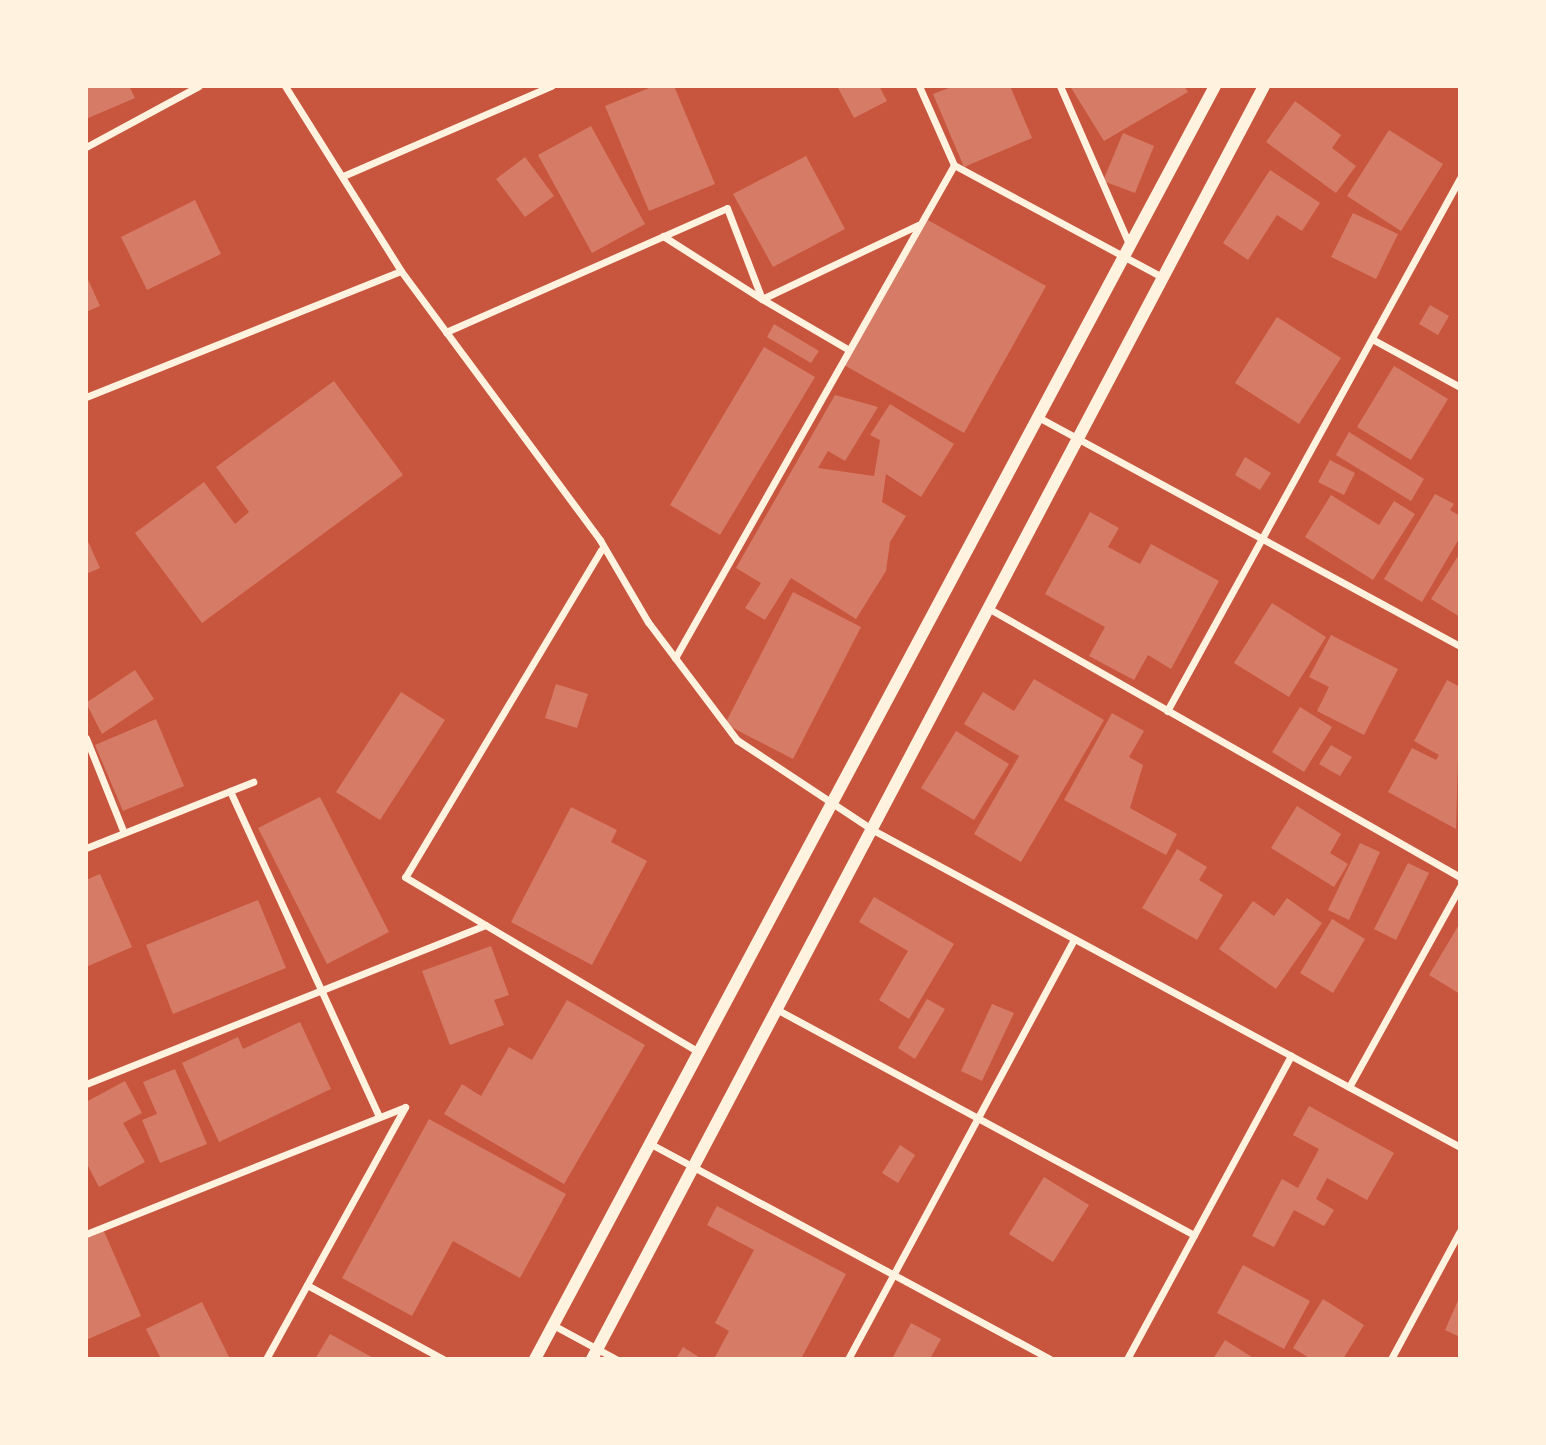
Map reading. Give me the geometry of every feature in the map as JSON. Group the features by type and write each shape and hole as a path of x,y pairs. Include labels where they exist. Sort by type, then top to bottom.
{"street":[{"path":"86,147 199,86"},
{"path":"285,86 401,271 600,540 601,550 675,658 737,740 828,804 873,830 1460,1147"},
{"path":"343,176 551,86"},
{"path":"919,86 954,164 1162,277"},
{"path":"1060,86 1129,244"},
{"path":"535,1359 828,804 1216,86"},
{"path":"595,1354 873,830 1077,435 1264,86"},
{"path":"675,658 846,348 954,164"},
{"path":"1167,711 1265,538 1460,178"},
{"path":"446,332 727,208 762,299"},
{"path":"762,299 918,225"},
{"path":"663,236 846,348"},
{"path":"86,397 401,271"},
{"path":"1372,339 1460,387"},
{"path":"1037,416 1077,435 1460,646"},
{"path":"601,550 405,877 697,1051"},
{"path":"988,608 1460,877"},
{"path":"86,738 124,833"},
{"path":"86,848 253,782"},
{"path":"230,791 379,1117"},
{"path":"1349,1087 1460,887"},
{"path":"86,1084 485,925"},
{"path":"848,1359 1074,939"},
{"path":"778,1010 1194,1235"},
{"path":"1127,1359 1291,1056"},
{"path":"86,1234 405,1107 266,1359"},
{"path":"649,1143 1050,1359"},
{"path":"1391,1359 1460,1231"},
{"path":"307,1285 443,1359"},
{"path":"554,1325 595,1354 616,1359"}],"building":[{"path":"86,86 129,86 135,98 86,119"},
{"path":"654,86 674,86 715,184 649,211 605,106"},
{"path":"837,86 879,86 887,101 854,118"},
{"path":"954,86 1010,86 1032,138 964,167 933,94"},
{"path":"1070,86 1184,86 1188,92 1104,141"},
{"path":"1295,101 1341,135 1332,148 1356,166 1336,193 1266,142"},
{"path":"591,126 645,224 592,253 538,155"},
{"path":"1389,130 1443,164 1401,231 1347,196"},
{"path":"1123,133 1154,146 1135,193 1103,181"},
{"path":"806,156 845,229 773,267 733,194"},
{"path":"525,157 554,196 525,217 496,179"},
{"path":"1270,170 1320,203 1302,231 1277,215 1248,260 1223,243"},
{"path":"195,200 221,254 147,290 121,237"},
{"path":"1353,213 1398,234 1376,279 1331,257"},
{"path":"926,219 1046,286 964,433 844,365"},
{"path":"86,275 100,306 86,312"},
{"path":"1430,305 1449,316 1438,335 1419,324"},
{"path":"1277,317 1341,358 1299,424 1235,383"},
{"path":"774,324 819,351 811,363 767,337"},
{"path":"764,347 815,377 720,535 670,505"},
{"path":"1394,366 1448,399 1411,460 1357,427"},
{"path":"334,381 403,475 202,623 135,533 204,482 235,524 249,512 216,467"},
{"path":"835,395 878,407 845,461 828,451 818,468 874,476 880,440 870,435 890,404 954,444 921,497 886,474 882,502 906,516 890,542 886,571 856,619 791,578 765,620 745,608 761,583 736,568"},
{"path":"1349,432 1424,479 1411,501 1336,455"},
{"path":"1245,457 1271,473 1260,490 1235,475"},
{"path":"1330,460 1355,473 1344,495 1318,482"},
{"path":"1435,494 1454,504 1450,510 1460,516 1460,537 1422,602 1384,579"},
{"path":"1331,495 1379,525 1394,501 1415,514 1373,580 1305,537"},
{"path":"1090,512 1119,528 1108,547 1140,564 1151,544 1219,581 1171,669 1148,655 1134,680 1089,656 1105,627 1045,594"},
{"path":"86,537 100,568 86,574"},
{"path":"1460,553 1460,617 1431,599"},
{"path":"793,592 861,627 793,759 725,724"},
{"path":"1272,603 1326,637 1289,697 1234,663"},
{"path":"1331,635 1398,669 1364,735 1317,711 1329,687 1309,677"},
{"path":"135,670 154,699 102,734 86,703"},
{"path":"1034,679 1104,720 1021,862 974,834 1019,756 964,724 983,692 1014,711"},
{"path":"1447,680 1460,687 1456,829 1388,792 1412,748 1436,760 1439,755 1414,741"},
{"path":"556,684 588,694 577,728 545,718"},
{"path":"401,692 445,720 380,820 336,792"},
{"path":"1300,707 1332,727 1304,772 1272,752"},
{"path":"1112,713 1144,731 1129,757 1143,765 1130,808 1177,834 1166,855 1064,800"},
{"path":"156,719 184,786 123,811 95,745"},
{"path":"956,731 1009,764 974,820 921,788"},
{"path":"1331,745 1352,757 1340,776 1319,764"},
{"path":"320,797 389,932 327,964 258,828"},
{"path":"1297,806 1341,834 1330,853 1348,864 1334,887 1271,848"},
{"path":"571,807 617,830 611,842 647,861 592,965 511,922"},
{"path":"1360,843 1380,852 1349,920 1328,910"},
{"path":"1177,849 1207,867 1199,880 1223,895 1197,940 1142,908"},
{"path":"1408,863 1429,873 1396,940 1374,929"},
{"path":"100,874 132,947 86,967 86,880"},
{"path":"874,897 954,944 909,1019 879,1000 908,951 859,922"},
{"path":"1287,898 1322,923 1276,989 1219,949 1253,901 1274,916"},
{"path":"258,900 286,968 173,1014 146,945"},
{"path":"1332,919 1365,939 1333,993 1300,973"},
{"path":"1460,923 1460,994 1429,975"},
{"path":"491,946 509,995 494,1000 504,1025 450,1045 422,971"},
{"path":"927,999 945,1009 915,1059 898,1048"},
{"path":"567,1000 645,1045 564,1184 444,1114 462,1084 481,1096 509,1047 532,1060"},
{"path":"992,1004 1014,1013 982,1081 961,1071"},
{"path":"300,1022 331,1089 219,1142 182,1063 238,1037 243,1049"},
{"path":"175,1069 207,1144 160,1163 142,1120 157,1114 143,1082"},
{"path":"125,1081 142,1113 123,1123 145,1162 99,1187 86,1162 86,1102"},
{"path":"1309,1106 1394,1153 1367,1200 1327,1178 1316,1199 1334,1210 1324,1226 1294,1210 1274,1247 1252,1236 1282,1179 1298,1188 1319,1149 1293,1135"},
{"path":"429,1119 566,1194 520,1278 453,1241 412,1316 342,1278"},
{"path":"900,1145 915,1155 898,1183 882,1173"},
{"path":"1044,1177 1089,1205 1053,1262 1009,1234"},
{"path":"717,1206 846,1274 801,1359 714,1359 729,1331 715,1323 754,1250 707,1225"},
{"path":"103,1229 141,1316 86,1340 86,1237"},
{"path":"1243,1265 1310,1301 1284,1349 1217,1313"},
{"path":"1460,1296 1460,1337 1445,1330"},
{"path":"1323,1299 1364,1325 1343,1359 1311,1359 1293,1348"},
{"path":"202,1302 230,1359 161,1359 146,1329"},
{"path":"911,1323 941,1339 930,1359 892,1359"},
{"path":"330,1334 375,1359 315,1359"},
{"path":"1225,1340 1255,1359 1213,1359"},
{"path":"683,1347 702,1359 676,1359"}]}
